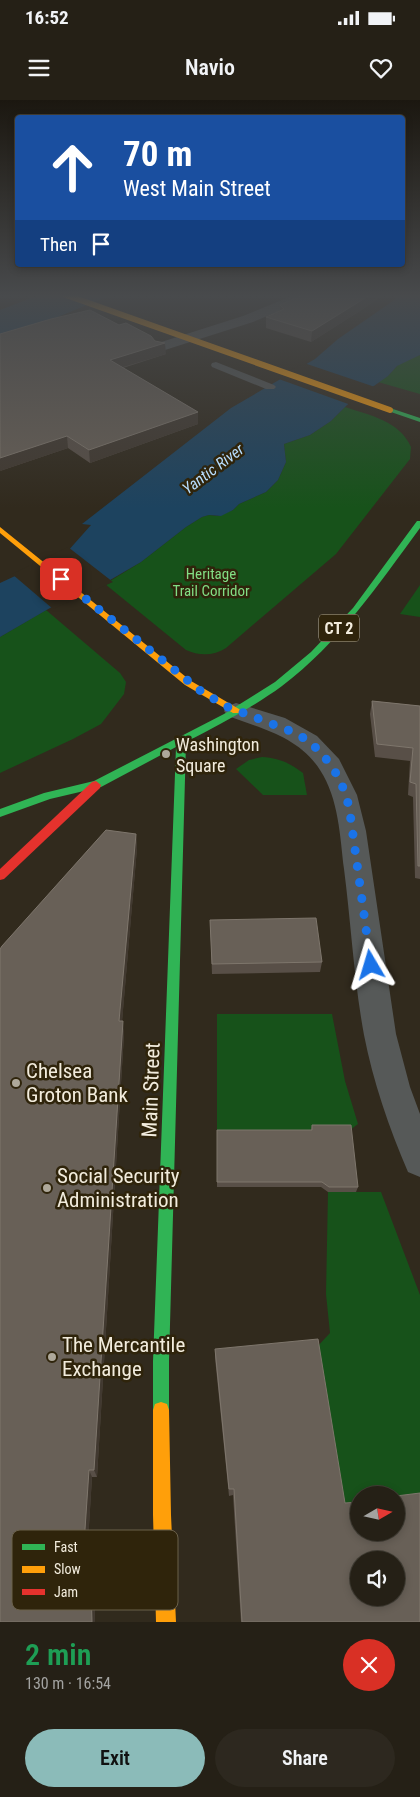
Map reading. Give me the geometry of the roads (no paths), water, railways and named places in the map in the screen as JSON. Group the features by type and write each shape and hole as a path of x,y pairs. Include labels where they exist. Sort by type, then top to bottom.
{"main road":[{"path":"266,366 420,420"},
{"name":"CT 2","path":"0,814 62,792 97,784 236,711 284,679 324,644 367,596 420,524"},
{"path":"0,529 188,683 236,711"},
{"name":"Main Street","path":"163,1530 160,1361 181,740"},
{"name":"CT 2","path":"0,876 97,784"}],"street":[{"path":"236,711 275,724 309,741 324,756 342,785 349,806 353,831 380,1034 393,1087 420,1160"}],"lane":[{"path":"219,366 270,387"}],"water":[{"name":"Yantic River","path":"303,366 397,366 388,376 347,405 331,421 310,435 284,444 286,462 278,480 266,492 239,504 233,510 221,516 209,515 202,517 141,562 105,583 50,608 0,637 0,583 67,552 91,525 82,524 231,408"}],"place":[{"name":"Washington Square","path":"166,754"},
{"name":"Chelsea Groton Bank","path":"16,1083"},
{"name":"Social Security Administration","path":"47,1188"},
{"name":"The Mercantile Exchange","path":"52,1357"}],"park label":[{"name":"Heritage Trail Corridor","path":"211,582"}]}
